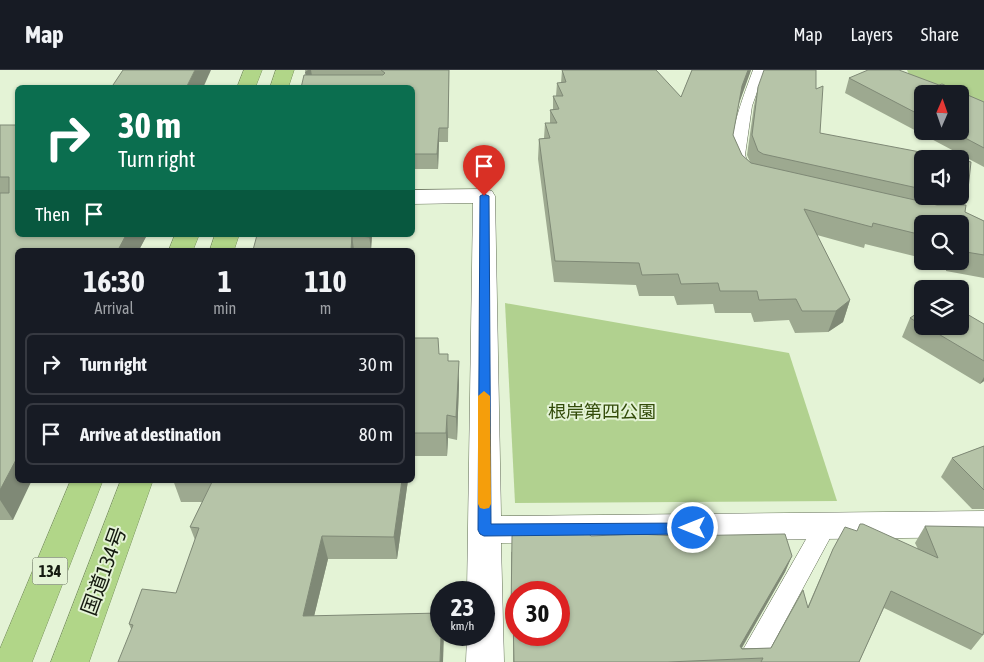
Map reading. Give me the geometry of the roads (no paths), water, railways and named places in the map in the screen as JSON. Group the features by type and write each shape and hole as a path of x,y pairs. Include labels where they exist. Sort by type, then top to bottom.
{"highway":[{"path":"247,85 253,70"},
{"path":"280,85 285,70"},
{"name":"134","path":"13,662 86,483"},
{"name":"国道134号","path":"70,662 136,483"}],"street":[{"path":"415,197 484,196 485,662"},
{"path":"484,530 984,524"}],"lane":[{"path":"752,179 746,174 738,155 746,106 759,70"},
{"path":"749,662 825,527"}],"park label":[{"name":"根岸第四公園","path":"602,412"}]}
